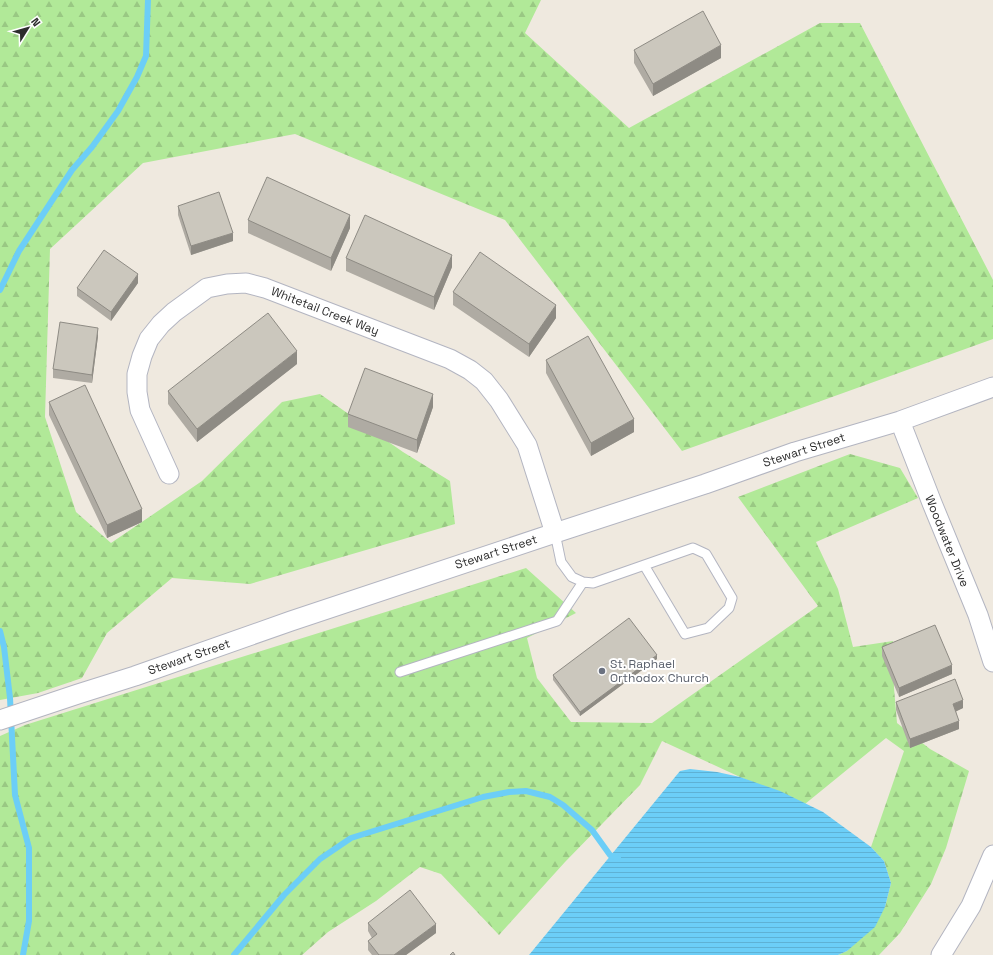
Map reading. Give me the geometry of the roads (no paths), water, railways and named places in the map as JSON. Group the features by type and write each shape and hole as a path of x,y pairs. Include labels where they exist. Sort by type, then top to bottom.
{"street":[{"name":"Whitetail Creek Way","path":"169,474 140,410 137,392 137,374 142,356 149,339 161,324 174,312 207,288 227,284 246,283 265,288 450,359 470,370 484,381 499,400 526,445 555,532"},
{"name":"Stewart Street","path":"0,720 135,676 291,620 555,532 705,484 795,452 900,421 993,387"},
{"name":"Woodwater Drive","path":"900,421 978,615 993,662"},
{"path":"941,955 971,906 993,855"}],"lane":[{"path":"555,532 561,562 572,577 583,582 593,583 644,565 693,548 706,554 732,598 729,608 708,628 685,634 644,565"},
{"path":"400,672 557,621 583,582"}],"water":[{"path":"690,769 717,772 740,777 780,791 823,812 871,847 884,861 891,883 885,907 875,927 847,951 838,955 529,955 680,771"}],"waterway":[{"path":"0,290 19,251 72,170 92,147 118,111 137,77 146,56 148,0"},
{"path":"0,631 4,647 10,698 15,795 29,848 29,921 23,955"},
{"path":"234,955 284,895 320,859 351,838 483,797 509,792 526,791 550,797 563,805 592,830 610,855 618,858"}],"place":[{"name":"St. Raphael Orthodox Church","path":"602,671"}]}
